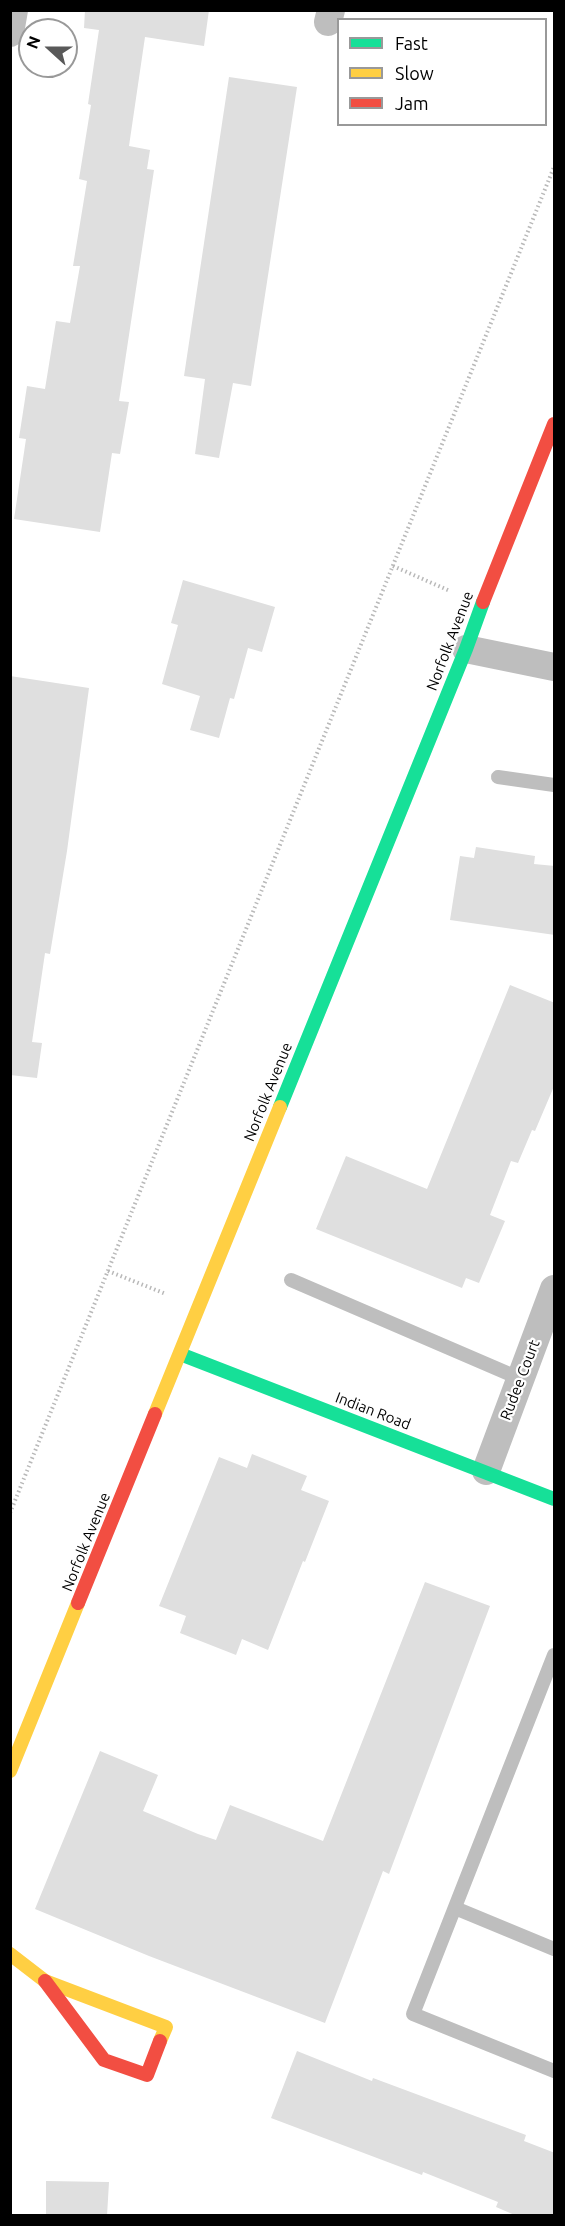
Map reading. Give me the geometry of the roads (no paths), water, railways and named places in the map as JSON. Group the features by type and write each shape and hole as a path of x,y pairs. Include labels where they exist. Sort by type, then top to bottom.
{"main road":[{"name":"Norfolk Avenue","path":"10,1771 466,649 482,603 555,424"},
{"name":"Indian Road","path":"180,1354 555,1499"},
{"path":"10,1954 45,1981 104,2060 147,2075 166,2027 45,1981"}],"street":[{"path":"10,33 14,10"},
{"path":"466,649 555,667"},
{"name":"Rudee Court","path":"486,1471 555,1289"}],"lane":[{"path":"498,777 555,785"},
{"path":"291,1280 521,1379"},
{"path":"555,1655 413,2014 555,2071"},
{"path":"455,1908 555,1949"}]}
